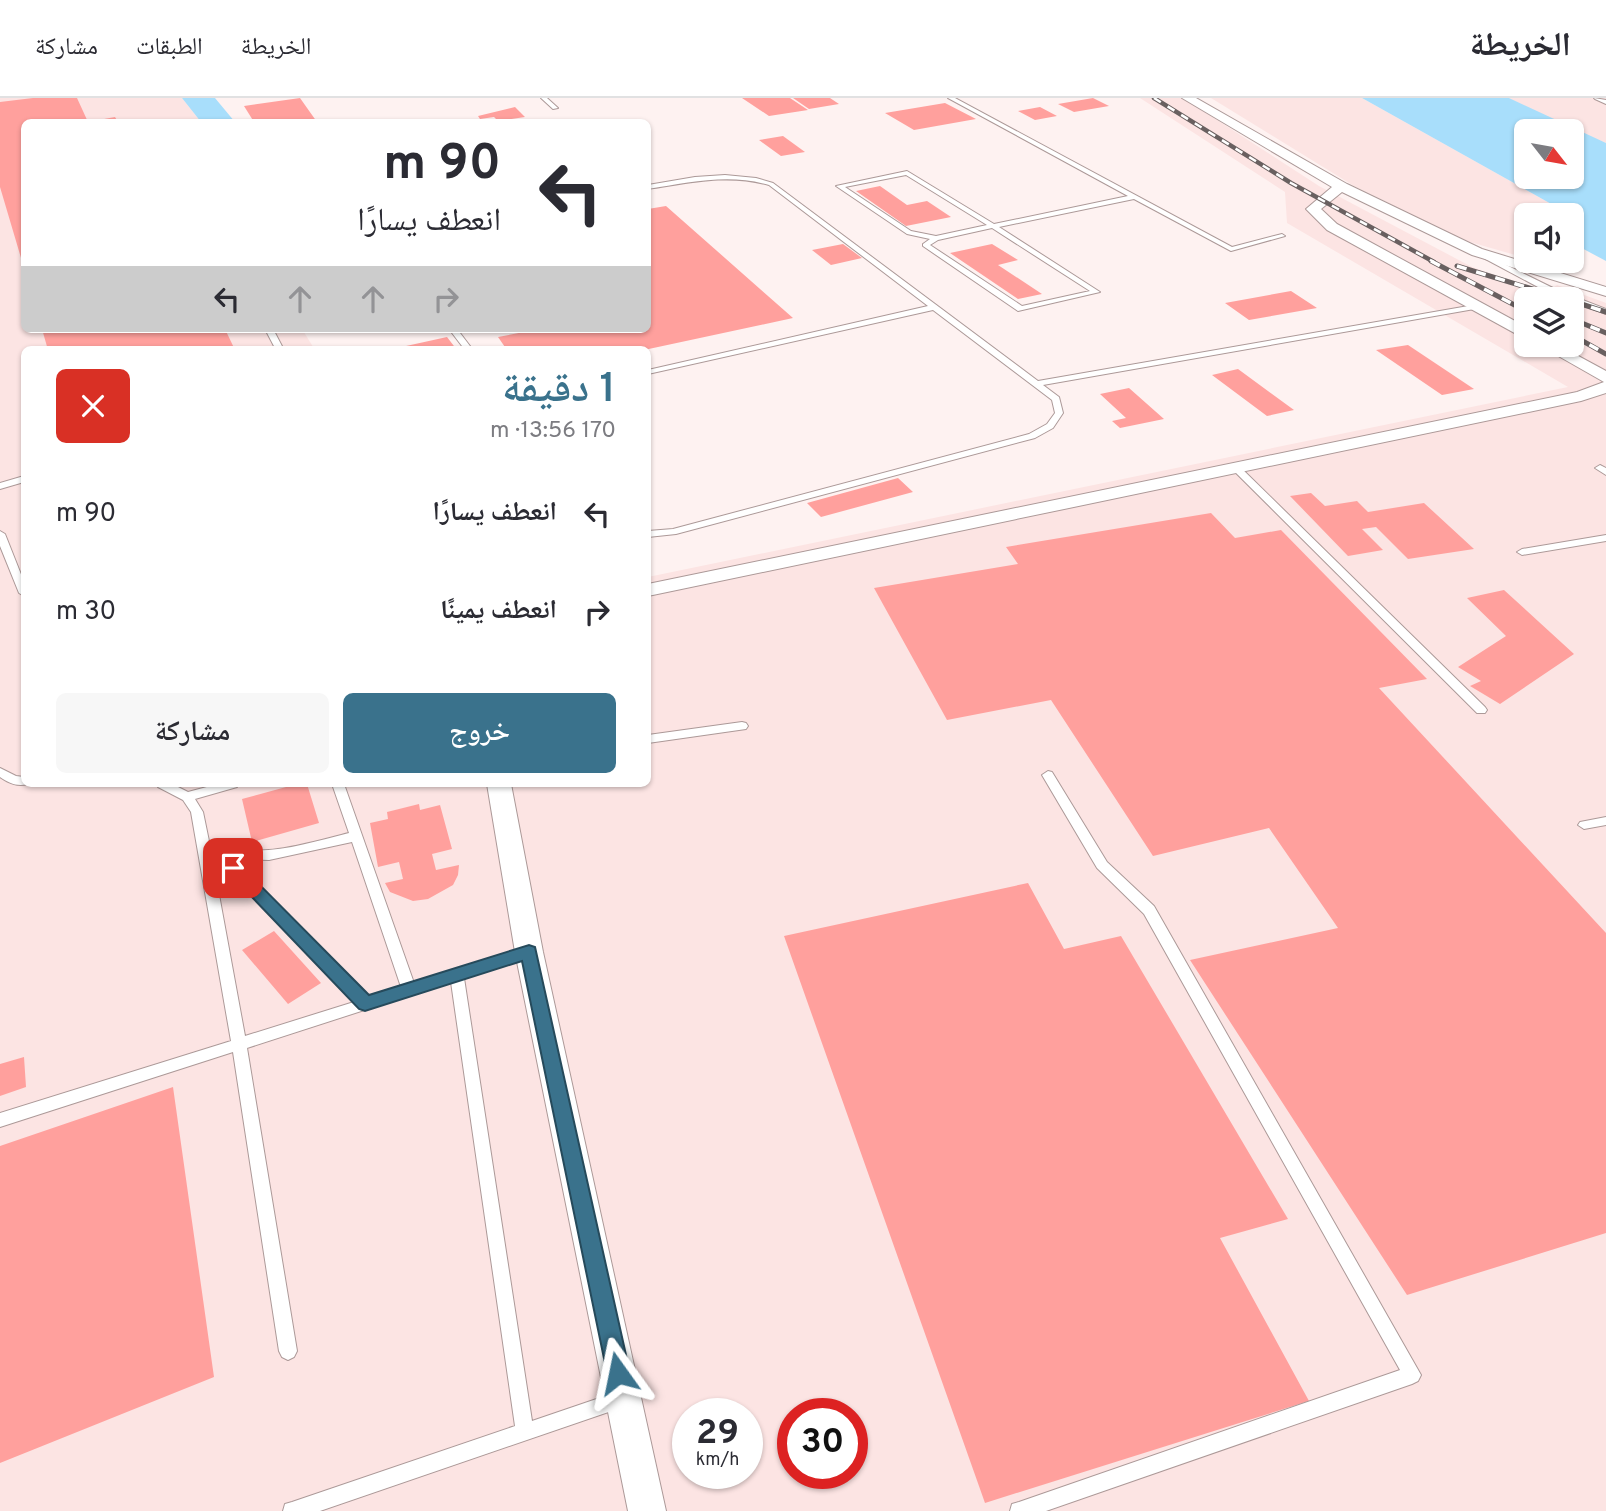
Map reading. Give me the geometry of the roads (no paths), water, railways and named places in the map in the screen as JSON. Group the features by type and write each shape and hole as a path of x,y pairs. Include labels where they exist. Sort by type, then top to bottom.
{"street":[{"path":"1188,98 1342,187 1477,252 1606,292"},
{"path":"1342,187 1331,192 1313,209 1332,228 1514,326"},
{"path":"1568,357 1606,378"},
{"path":"651,589 1581,396 1606,387"},
{"path":"500,787 529,952 647,1511"}],"lane":[{"path":"544,98 555,108"},
{"path":"951,98 1231,249 1282,236"},
{"path":"1597,98 1606,102"},
{"path":"936,238 909,233 839,186 907,173 993,226 1096,292 1021,309 925,245 936,238 993,226 1134,197"},
{"path":"651,187 725,176 771,184 1056,399 1059,413 1050,426 1032,436 673,532 651,534"},
{"path":"1477,252 1531,281 1606,312"},
{"path":"1036,384 1480,306"},
{"path":"651,371 934,307"},
{"path":"1236,468 1481,710"},
{"path":"0,486 21,480"},
{"path":"0,534 21,586"},
{"path":"1522,552 1606,538"},
{"path":"651,739 742,726"},
{"path":"0,772 13,780 21,781"},
{"path":"1019,1511 1412,1375 1149,910 1102,865 1048,775"},
{"path":"168,787 187,797 197,812 200,825 239,1044 288,1351"},
{"path":"187,797 222,787"},
{"path":"339,787 409,990"},
{"path":"1584,825 1606,821"},
{"path":"200,825 215,848 365,1004"},
{"path":"215,848 231,855 259,856 357,836"},
{"path":"0,1120 529,952"},
{"path":"457,975 525,1433"},
{"path":"292,1511 624,1399"}],"water":[{"path":"182,98 215,98 232,119 199,119"},
{"path":"1362,98 1509,98 1554,119 1514,119 1514,183"},
{"path":"1584,133 1606,143 1606,261 1584,249 1584,203 1550,203 1524,189 1584,189"}],"railway":[{"path":"1154,98 1291,183 1434,262"},
{"path":"1431,261 1514,305"},
{"path":"1457,266 1526,287"},
{"path":"1584,305 1606,312"},
{"path":"1584,324 1606,333"},
{"path":"1584,342 1606,354"}]}
